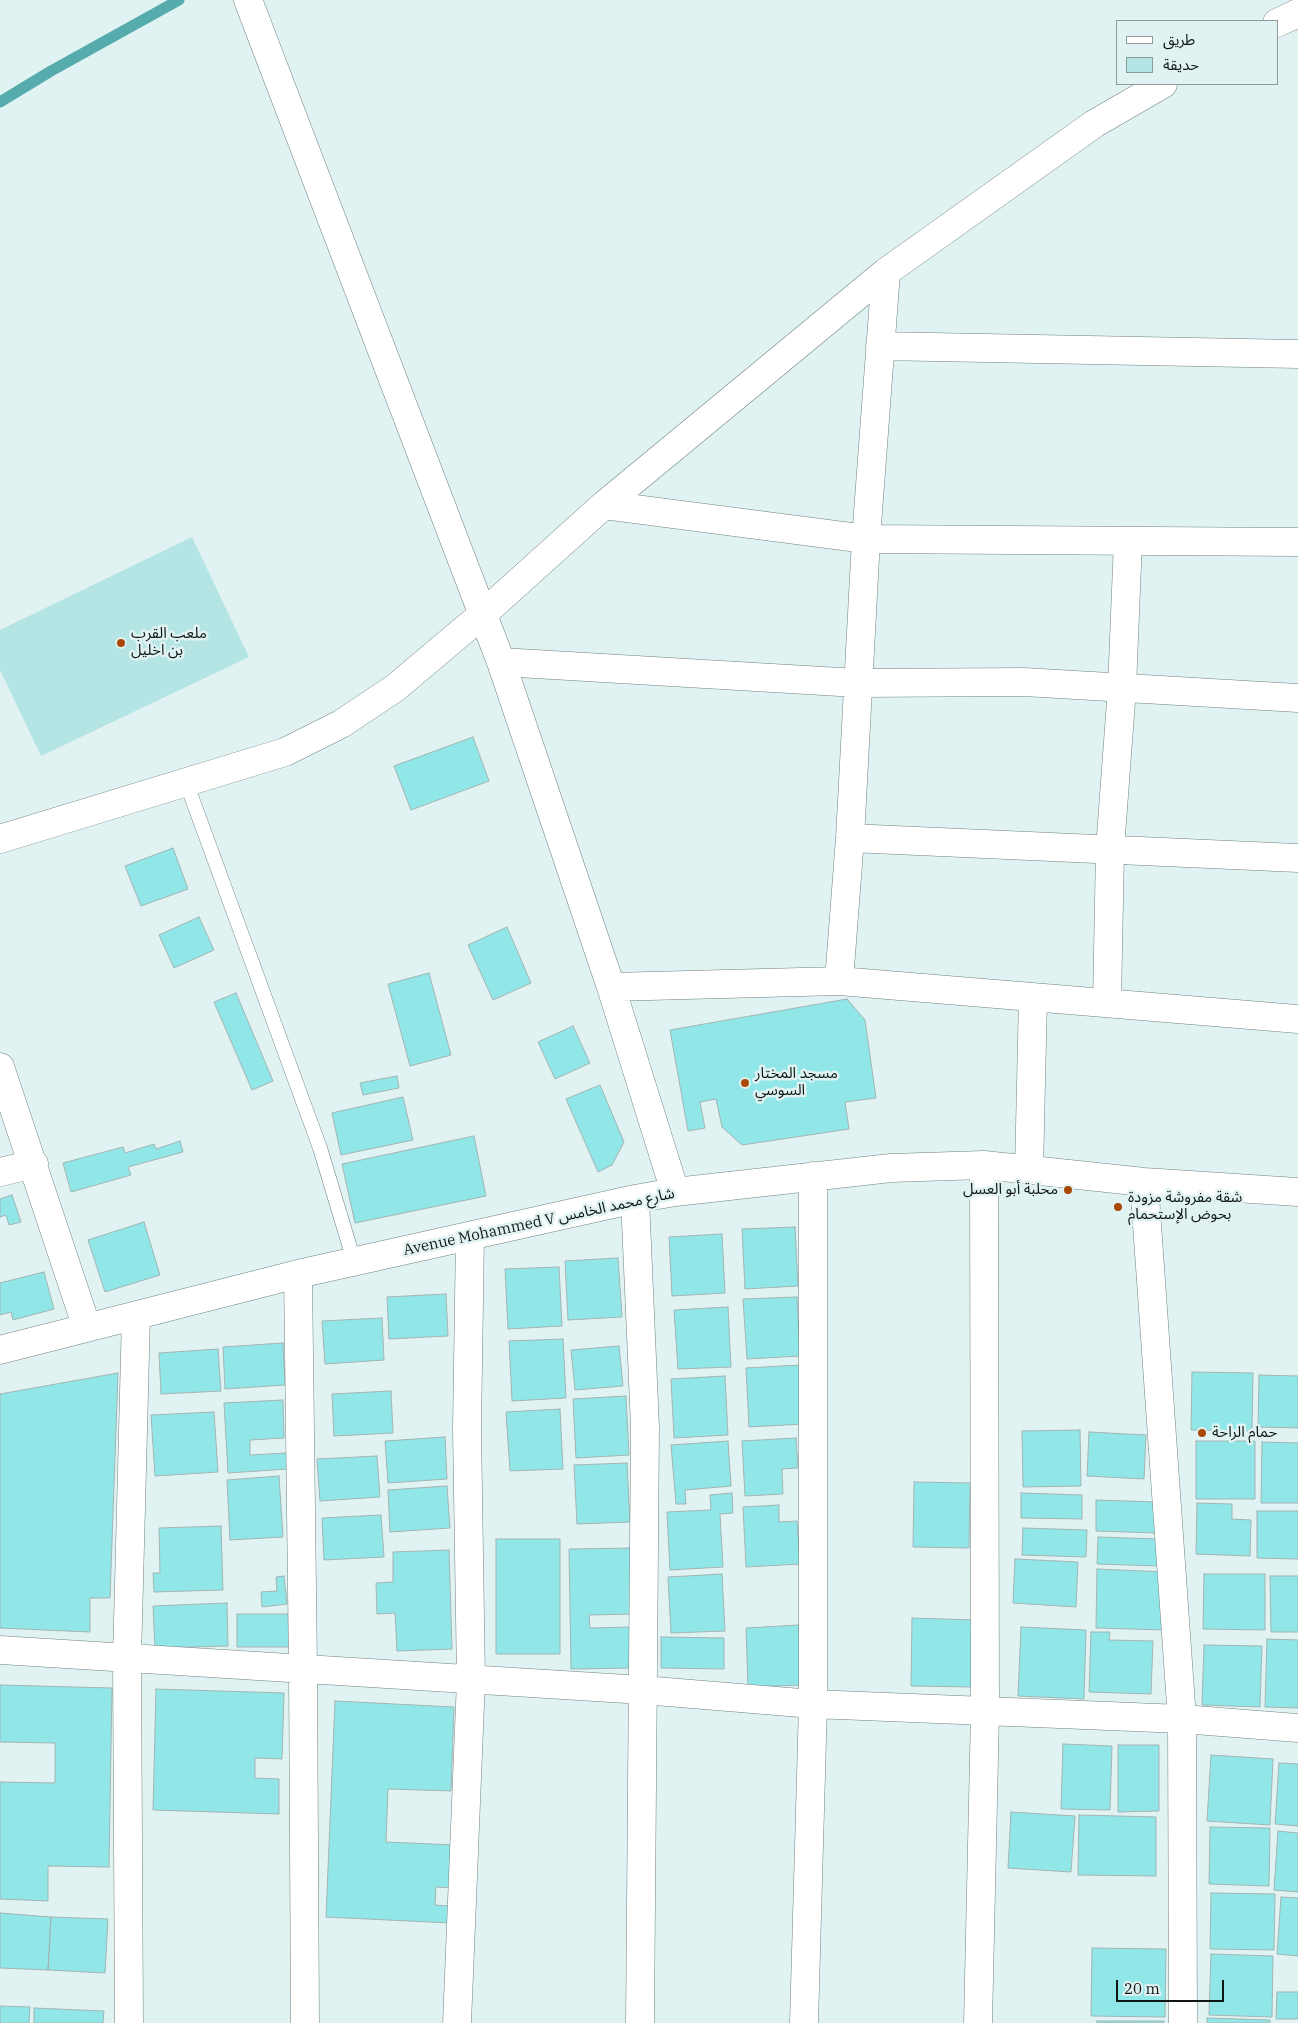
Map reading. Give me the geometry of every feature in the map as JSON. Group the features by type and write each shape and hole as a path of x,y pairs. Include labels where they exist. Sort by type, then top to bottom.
{"street":[{"path":"248,0 501,662 611,987 675,1192"},
{"path":"1278,23 1298,13"},
{"path":"0,839 285,752 341,724 395,688 483,614 604,505 886,272 1094,124 1161,85"},
{"path":"839,981 850,838 866,539 886,272"},
{"path":"880,346 1298,354"},
{"path":"604,505 866,539 1298,542"},
{"path":"1107,1003 1110,849 1122,688 1128,541"},
{"path":"501,662 857,682 1024,682 1298,698"},
{"path":"850,838 1298,858"},
{"path":"611,987 839,981 1298,1018"},
{"path":"1029,1170 1033,997"},
{"path":"0,1067 34,1164 87,1328"},
{"path":"0,1172 34,1164"},
{"path":"978,2023 986,1712 984,1165"},
{"name":"Avenue Mohammed V شارع محمد الخامس","path":"0,1350 298,1274 635,1199 675,1192 891,1168 984,1165 1144,1182 1298,1192"},
{"path":"804,2023 813,1704 813,1176"},
{"path":"1144,1182 1182,1719 1183,2023"},
{"path":"635,1199 645,1427 640,2023"},
{"path":"457,2023 471,1680 467,1429 470,1236"},
{"path":"298,1274 304,1668 305,2023"},
{"path":"129,2023 127,1659 136,1316"},
{"path":"0,1650 643,1690 813,1704 1182,1719 1298,1728"}],"lane":[{"path":"186,782 320,1148 354,1261"}],"green space":[{"name":"ملعب القرب بن اخليل","path":"192,537 249,657 41,756 0,670 0,630"}],"building":[{"path":"473,737 489,781 411,810 394,766"},
{"path":"173,848 188,889 141,906 125,866"},
{"path":"199,917 214,950 174,968 159,935"},
{"path":"507,927 531,983 493,1000 468,945"},
{"path":"429,973 451,1055 410,1066 388,984"},
{"path":"236,993 273,1081 252,1090 214,1002"},
{"path":"847,999 865,1020 876,1098 845,1102 849,1129 742,1145 722,1127 716,1099 700,1102 705,1128 688,1131 670,1030"},
{"path":"573,1026 590,1063 555,1079 538,1042"},
{"path":"397,1076 399,1088 363,1095 360,1083"},
{"path":"600,1085 624,1142 612,1165 598,1172 566,1099"},
{"path":"403,1097 413,1140 341,1155 332,1113"},
{"path":"474,1136 486,1196 355,1223 342,1164"},
{"path":"180,1141 183,1152 128,1167 131,1175 71,1192 63,1163 123,1147 125,1153 154,1144 156,1149"},
{"path":"12,1195 21,1222 9,1225 6,1215 0,1217 0,1199"},
{"path":"144,1222 160,1275 105,1292 88,1240"},
{"path":"795,1227 798,1286 745,1289 742,1229"},
{"path":"722,1234 725,1293 672,1296 669,1237"},
{"path":"618,1258 622,1317 568,1320 565,1261"},
{"path":"559,1267 562,1326 508,1329 505,1269"},
{"path":"44,1272 54,1309 13,1320 11,1312 0,1315 0,1283"},
{"path":"446,1294 448,1336 389,1339 387,1297"},
{"path":"797,1297 800,1356 747,1359 743,1299"},
{"path":"728,1307 731,1367 678,1369 674,1310"},
{"path":"382,1318 384,1360 325,1364 322,1321"},
{"path":"563,1339 566,1398 512,1401 509,1341"},
{"path":"283,1343 285,1385 225,1389 223,1347"},
{"path":"619,1346 623,1386 575,1390 571,1350"},
{"path":"218,1349 221,1391 161,1394 159,1353"},
{"path":"800,1365 803,1424 749,1427 746,1368"},
{"path":"1192,1372 1253,1373 1252,1431 1191,1430"},
{"path":"118,1373 110,1598 90,1598 90,1632 0,1628 0,1394"},
{"path":"1259,1375 1298,1376 1298,1428 1258,1427"},
{"path":"725,1376 728,1435 674,1438 671,1379"},
{"path":"391,1391 393,1433 334,1436 332,1394"},
{"path":"626,1396 629,1455 576,1458 573,1399"},
{"path":"283,1400 284,1438 250,1440 250,1455 287,1453 288,1469 228,1473 224,1403"},
{"path":"560,1409 563,1469 510,1471 506,1412"},
{"path":"214,1412 218,1472 155,1476 151,1415"},
{"path":"1080,1430 1081,1486 1023,1487 1022,1431"},
{"path":"1089,1432 1146,1435 1144,1479 1087,1476"},
{"path":"445,1437 447,1479 388,1483 385,1441"},
{"path":"796,1438 798,1468 782,1469 783,1494 745,1496 742,1441"},
{"path":"728,1441 731,1486 685,1490 686,1504 676,1504 671,1445"},
{"path":"1196,1441 1255,1441 1255,1499 1196,1499"},
{"path":"1262,1442 1298,1443 1298,1503 1261,1503"},
{"path":"377,1456 380,1497 320,1501 317,1459"},
{"path":"627,1463 630,1522 577,1524 574,1465"},
{"path":"279,1476 283,1537 230,1540 227,1480"},
{"path":"914,1482 970,1483 969,1548 913,1547"},
{"path":"447,1486 450,1528 390,1532 388,1490"},
{"path":"732,1493 733,1513 720,1514 723,1567 670,1570 667,1512 711,1510 710,1495"},
{"path":"1021,1493 1082,1495 1082,1519 1021,1518"},
{"path":"1096,1500 1157,1502 1156,1533 1096,1531"},
{"path":"1197,1503 1232,1504 1232,1519 1251,1520 1250,1556 1196,1554"},
{"path":"779,1505 779,1522 797,1521 800,1564 746,1567 743,1507"},
{"path":"1257,1511 1298,1511 1298,1559 1257,1558"},
{"path":"381,1515 384,1557 324,1560 322,1518"},
{"path":"221,1526 223,1590 154,1592 153,1573 160,1573 159,1528"},
{"path":"1023,1528 1087,1530 1086,1557 1022,1555"},
{"path":"1098,1537 1159,1539 1159,1566 1097,1564"},
{"path":"496,1539 560,1539 560,1654 496,1654"},
{"path":"633,1548 634,1614 589,1615 590,1628 630,1627 631,1668 571,1669 569,1549"},
{"path":"449,1550 452,1649 397,1651 395,1613 377,1614 376,1583 393,1582 393,1552"},
{"path":"1015,1559 1078,1562 1076,1607 1013,1603"},
{"path":"1097,1569 1167,1572 1165,1630 1096,1628"},
{"path":"722,1574 725,1631 671,1633 668,1577"},
{"path":"1204,1574 1265,1574 1265,1630 1203,1629"},
{"path":"284,1576 287,1604 262,1607 261,1592 277,1591 276,1577"},
{"path":"1270,1576 1298,1576 1298,1632 1271,1632"},
{"path":"227,1603 228,1646 155,1648 153,1606"},
{"path":"237,1614 288,1614 289,1647 237,1647"},
{"path":"912,1618 975,1620 973,1687 911,1686"},
{"path":"799,1625 802,1685 748,1687 746,1628"},
{"path":"1021,1627 1086,1630 1084,1699 1018,1696"},
{"path":"1091,1632 1110,1632 1109,1640 1153,1641 1151,1694 1089,1692"},
{"path":"661,1637 724,1638 724,1669 661,1668"},
{"path":"1267,1639 1298,1640 1298,1708 1265,1707"},
{"path":"1204,1645 1262,1646 1260,1707 1202,1705"},
{"path":"0,1685 112,1688 109,1867 48,1866 48,1901 0,1899 0,1782 55,1783 55,1743 0,1742"},
{"path":"156,1689 284,1693 282,1759 255,1758 255,1778 279,1779 279,1814 153,1810"},
{"path":"335,1701 454,1707 451,1791 388,1789 386,1842 456,1845 454,1888 436,1887 435,1905 450,1906 450,1923 326,1917"},
{"path":"1063,1744 1112,1746 1110,1810 1061,1809"},
{"path":"1118,1745 1159,1745 1159,1811 1118,1812"},
{"path":"1211,1755 1273,1759 1270,1825 1207,1821"},
{"path":"1279,1763 1298,1764 1298,1826 1275,1824"},
{"path":"1011,1812 1075,1816 1071,1872 1008,1868"},
{"path":"1079,1815 1156,1817 1156,1876 1078,1875"},
{"path":"1210,1827 1270,1828 1269,1886 1209,1884"},
{"path":"1278,1831 1298,1833 1298,1892 1274,1890"},
{"path":"1211,1893 1275,1894 1274,1950 1210,1949"},
{"path":"1281,1897 1298,1898 1298,1956 1277,1954"},
{"path":"0,1913 51,1917 48,1970 0,1968"},
{"path":"51,1917 108,1919 105,1973 48,1970"},
{"path":"1092,1948 1166,1949 1165,2017 1091,2016"},
{"path":"1211,1954 1273,1956 1272,2017 1209,2015"},
{"path":"1277,1992 1298,1992 1298,2019 1276,2019"},
{"path":"0,2006 30,2007 29,2023 0,2023"},
{"path":"34,2008 104,2011 103,2023 34,2023"},
{"path":"1207,2018 1270,2020 1270,2023 1207,2023"},
{"path":"1097,2021 1164,2021 1164,2023 1097,2023"}],"waterway":[{"path":"0,102 51,71 179,0"}],"place":[{"name":"ملعب القرب بن اخليل","path":"121,643"},
{"name":"مسجد المختار السوسي","path":"745,1083"},
{"name":"محلبة أبو العسل","path":"1068,1190"},
{"name":"شقة مفروشة مزودة بحوض الإستحمام","path":"1118,1207"},
{"name":"حمام الراحة","path":"1202,1433"}]}
